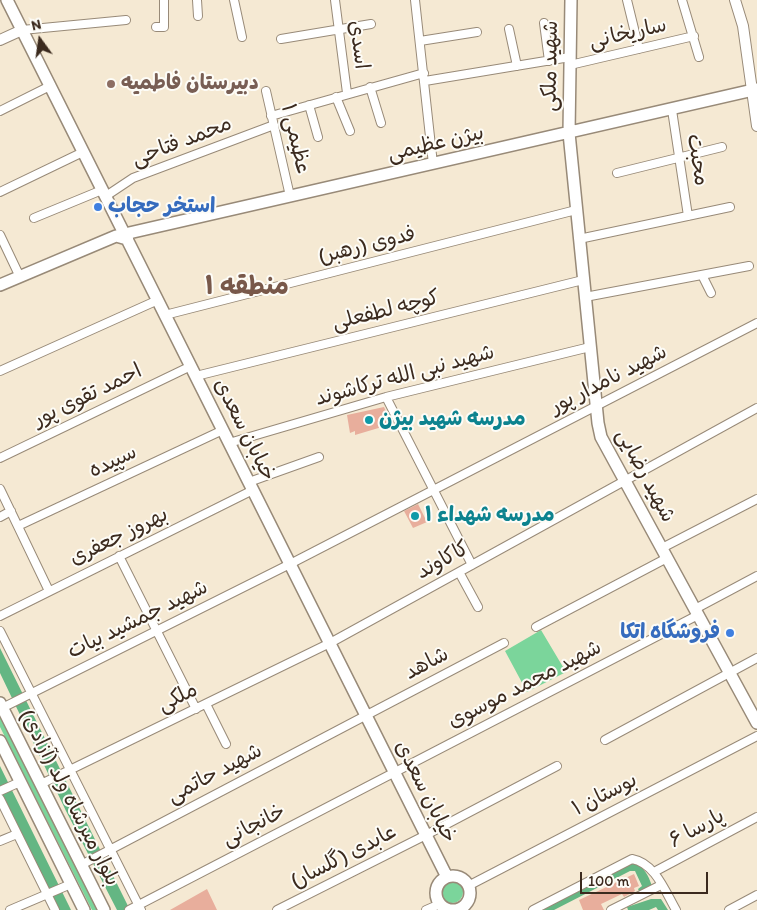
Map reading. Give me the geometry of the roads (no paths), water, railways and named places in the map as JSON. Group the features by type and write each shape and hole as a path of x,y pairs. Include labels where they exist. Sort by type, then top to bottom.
{"main road":[{"name":"خیابان سعدی","path":"7,0 447,877"},
{"name":"شهید ملکی","path":"569,133 571,0"},
{"name":"بیژن عظیمی","path":"127,239 129,233 755,90"},
{"name":"شهید رضایی","path":"569,133 596,406 601,437 757,723"},
{"path":"0,285 116,236 127,239"},
{"name":"بلوار میرشاه ولد (آزادی)","path":"1,706 104,910"},
{"name":"بلوار میرشاه ولد (آزادی)","path":"0,741 84,910"},
{"path":"447,877 462,878 468,886 470,897 468,902 459,909 448,909 440,904 437,899 436,888 447,877"}],"street":[{"path":"156,27 164,26 164,0"},
{"path":"197,0 198,16"},
{"path":"234,0 242,37"},
{"name":"اسدی","path":"335,0 347,94"},
{"path":"415,0 433,164"},
{"path":"627,0 639,49"},
{"path":"682,0 699,57"},
{"path":"735,0 743,26 755,90 757,126"},
{"path":"0,40 22,30 126,20"},
{"path":"544,23 549,60"},
{"path":"281,39 371,24"},
{"path":"509,29 516,66"},
{"path":"420,41 477,32"},
{"name":"ساریخانی","path":"425,82 549,60 570,61 639,49 694,36"},
{"path":"271,116 336,96 424,73"},
{"path":"0,111 50,86"},
{"path":"370,87 381,123"},
{"name":"عظیمی ۱","path":"266,91 290,196"},
{"path":"336,96 350,131"},
{"path":"309,104 318,137"},
{"name":"محبت","path":"672,110 688,216"},
{"name":"محمد فتاحی","path":"34,218 104,193 133,178 274,125"},
{"path":"617,173 722,147"},
{"path":"0,192 83,152"},
{"path":"579,239 730,207"},
{"name":"فدوی (رهبر)","path":"166,315 576,210"},
{"path":"0,235 20,277"},
{"path":"585,297 749,266"},
{"path":"702,275 711,293"},
{"name":"کوچه لطفعلی","path":"194,371 583,280"},
{"path":"0,371 158,300"},
{"name":"شهید نامدار پور","path":"290,564 757,323"},
{"name":"شهید نبی الله ترکاشوند","path":"229,443 386,397 590,347"},
{"name":"احمد تقوی پور","path":"0,458 194,371"},
{"path":"386,397 472,565"},
{"name":"کاکاوند","path":"330,644 757,408"},
{"name":"سپیده","path":"18,526 223,430"},
{"name":"بهروز جعفری","path":"0,616 251,486 319,457"},
{"path":"0,489 49,591"},
{"path":"536,627 757,499"},
{"path":"0,516 11,512"},
{"path":"119,556 196,709"},
{"name":"شهید جمشید بیات","path":"1,706 31,693 290,564"},
{"path":"459,572 478,607"},
{"name":"شهید محمد موسوی","path":"394,772 697,612 757,576"},
{"path":"0,631 140,907"},
{"name":"شاهد","path":"366,715 504,643"},
{"name":"ملکی","path":"41,784 330,644"},
{"path":"605,740 757,658"},
{"path":"206,704 226,744"},
{"name":"شهید حاتمی","path":"81,864 366,715"},
{"name":"بوستان ۱","path":"468,886 757,736"},
{"name":"عابدی (گلسار)","path":"278,910 557,766"},
{"name":"خانجانی","path":"129,910 140,907 394,772"},
{"path":"0,791 20,782"},
{"path":"0,799 55,910"},
{"name":"پارسا ۶","path":"654,872 757,817"},
{"path":"0,841 17,834"},
{"path":"533,910 632,859 640,860 654,872 676,910"},
{"path":"10,910 71,884"},
{"path":"610,910 661,884"},
{"path":"729,910 757,895"},
{"path":"426,910 440,904"}],"place":[{"name":"دبیرستان فاطمیه","path":"111,84"},
{"name":"استخر حجاب","path":"98,207"},
{"name":"مدرسه شهید بیژن","path":"369,420"},
{"name":"مدرسه شهداء ۱","path":"415,516"},
{"name":"فروشگاه اتکا","path":"730,633"}],"district":[{"name":"منطقه ۱","path":"247,287"}]}
